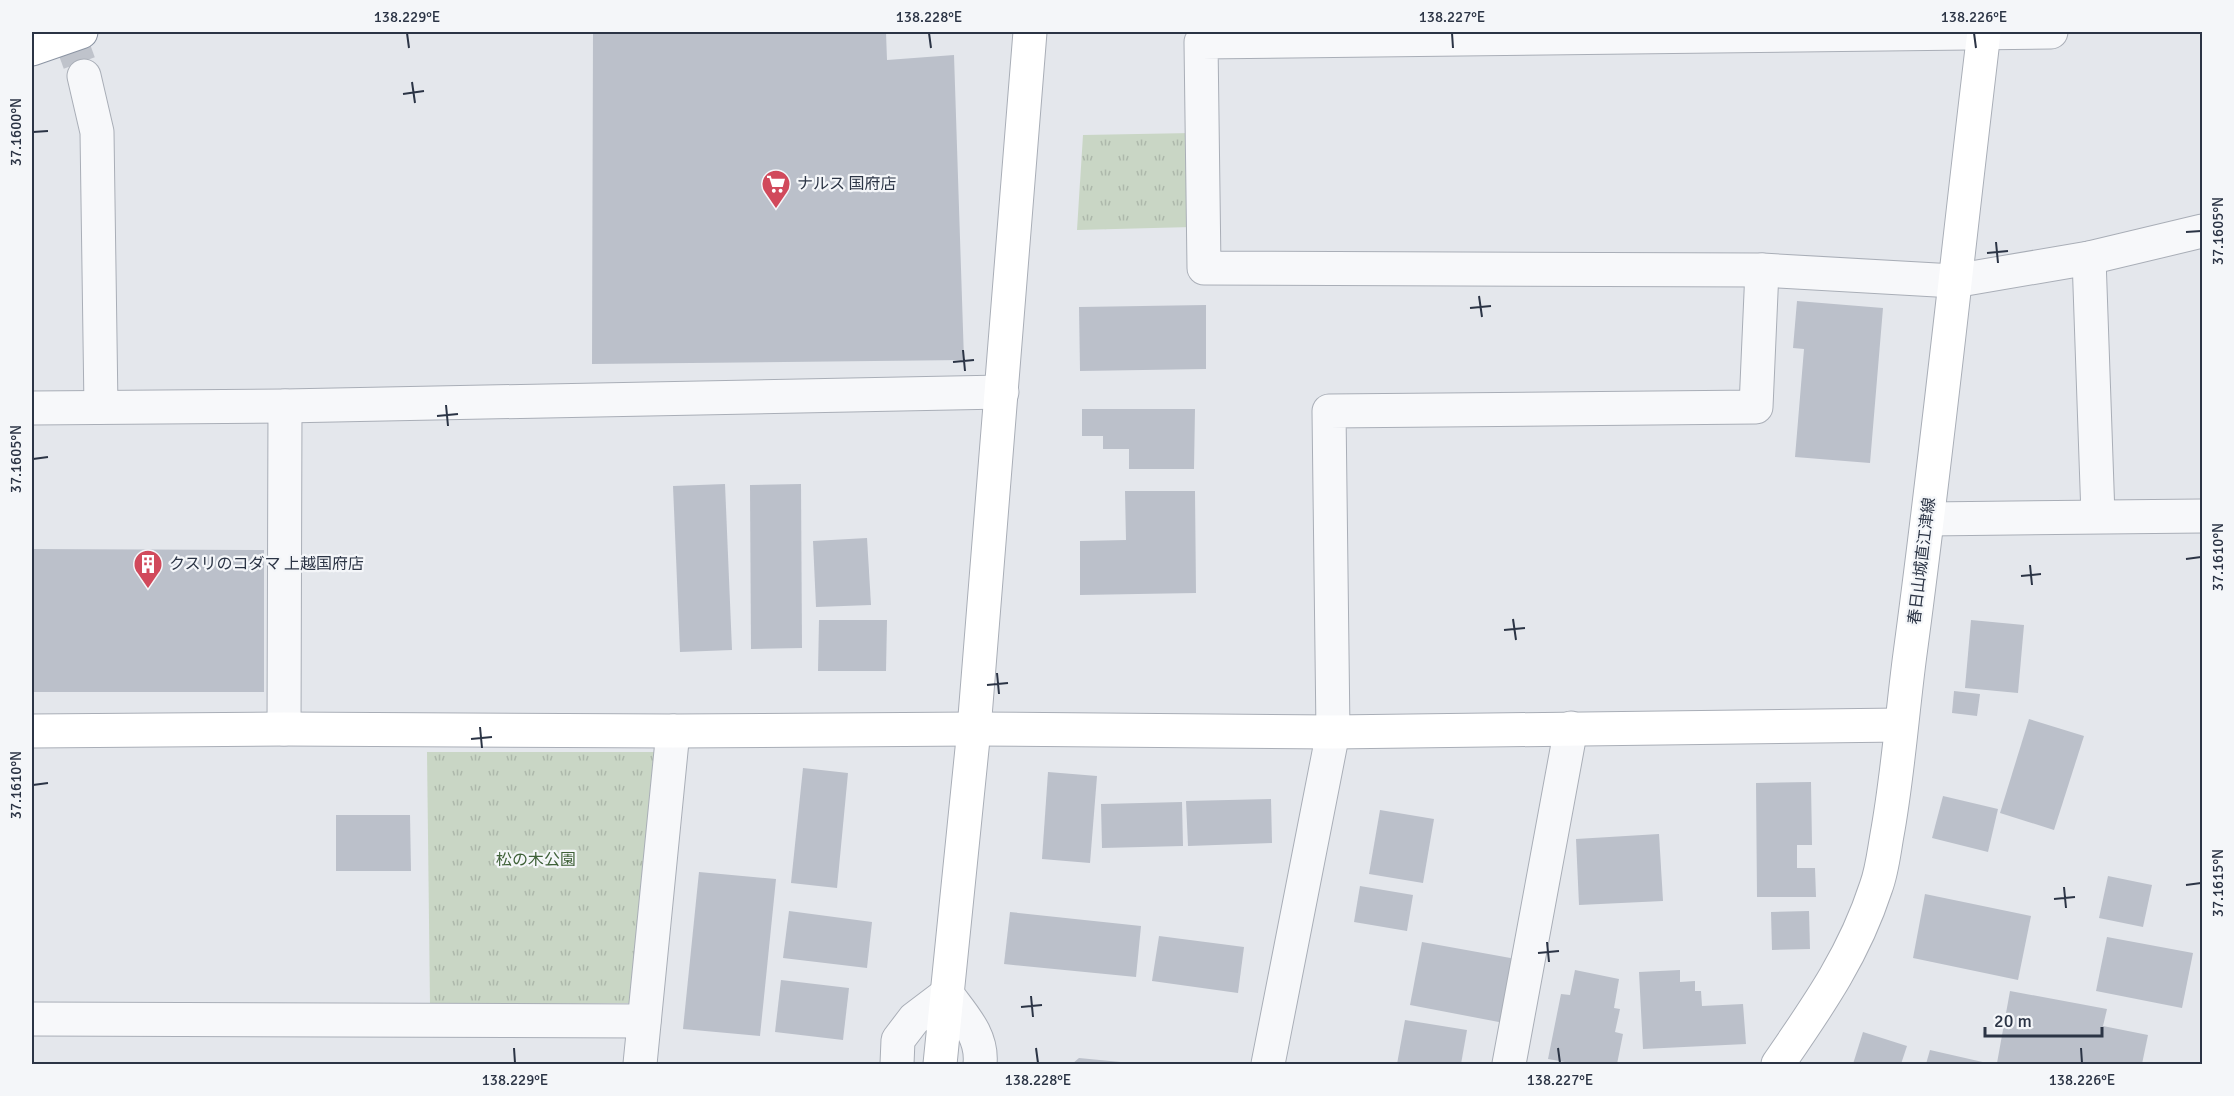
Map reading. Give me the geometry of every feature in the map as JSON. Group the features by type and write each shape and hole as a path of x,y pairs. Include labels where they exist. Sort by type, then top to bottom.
{"main road":[{"path":"32,49 81,32"},
{"path":"940,1065 974,729 1030,32"},
{"name":"春日山城直江津線","path":"1779,1065 1839,973 1858,937 1878,884 1892,808 1900,725 1928,519 1984,32"},
{"path":"32,731 284,729 673,732 974,729 1333,732 1900,725"}],"street":[{"path":"2051,32 1202,42 1204,268 1762,270 1954,281 2089,258 2202,231"},
{"path":"84,76 97,132 101,407"},
{"path":"2089,258 2098,516"},
{"path":"1269,1065 1333,732 1329,411 1756,407 1762,270"},
{"path":"32,408 285,406 1002,392"},
{"path":"284,729 285,406"},
{"path":"1928,519 2202,516"},
{"path":"1509,1065 1571,728"},
{"path":"640,1065 673,732"},
{"path":"897,1065 898,1040 914,1019 947,994 974,1029 981,1055 980,1065"},
{"path":"32,1019 644,1021"}],"green space":[{"path":"1192,133 1192,227 1077,230 1083,135"},
{"name":"松の木公園","path":"427,752 654,752 630,1003 430,1005"}],"building":[{"name":"ナルス 国府店","path":"593,32 886,32 887,60 954,55 964,360 592,364"},
{"path":"1797,301 1883,308 1870,463 1795,457 1804,349 1793,348"},
{"path":"1206,305 1206,369 1080,371 1079,307"},
{"path":"1082,409 1195,409 1194,469 1129,469 1129,449 1103,449 1103,436 1082,436"},
{"path":"725,484 732,650 680,652 673,486"},
{"path":"801,484 802,648 751,649 750,485"},
{"path":"1125,491 1195,491 1196,593 1080,595 1080,541 1126,540"},
{"path":"867,538 871,605 816,607 813,541"},
{"name":"クスリのコダマ 上越国府店","path":"32,549 264,550 264,692 32,692"},
{"path":"819,620 887,620 886,671 818,671"},
{"path":"1971,620 2024,625 2018,693 1965,688"},
{"path":"1954,691 1980,694 1977,716 1952,713"},
{"path":"2029,719 2084,736 2054,830 2000,813"},
{"path":"803,768 848,773 837,888 791,883"},
{"path":"1048,772 1097,776 1090,863 1042,859"},
{"path":"1811,782 1812,845 1797,845 1797,868 1815,868 1816,897 1757,897 1756,783"},
{"path":"1943,796 1998,809 1988,852 1932,838"},
{"path":"1271,799 1272,843 1188,846 1186,801"},
{"path":"1182,802 1183,846 1102,848 1101,804"},
{"path":"1380,810 1434,819 1423,883 1369,874"},
{"path":"336,815 410,815 411,871 336,871"},
{"path":"1659,834 1663,901 1579,905 1576,839"},
{"path":"699,872 776,879 760,1036 683,1029"},
{"path":"2108,876 2152,885 2143,927 2099,918"},
{"path":"1360,886 1413,895 1407,931 1354,922"},
{"path":"1925,894 2031,916 2018,980 1913,958"},
{"path":"789,911 872,922 867,968 783,958"},
{"path":"1809,911 1810,949 1772,950 1771,912"},
{"path":"1010,912 1141,926 1136,977 1004,964"},
{"path":"1159,936 1244,947 1238,993 1152,981"},
{"path":"2107,937 2193,953 2182,1008 2096,991"},
{"path":"1422,942 1516,959 1504,1023 1410,1005"},
{"path":"1575,970 1619,979 1614,1008 1620,1009 1615,1032 1623,1034 1617,1064 1576,1064 1548,1059 1561,994 1570,995"},
{"path":"1680,970 1680,982 1695,981 1695,991 1701,991 1702,1006 1743,1004 1746,1044 1643,1049 1639,972"},
{"path":"781,980 849,988 843,1040 775,1032"},
{"path":"2010,991 2107,1009 2103,1026 2148,1035 2142,1064 1997,1063"},
{"path":"1405,1020 1467,1030 1461,1064 1397,1064"},
{"path":"1863,1032 1907,1046 1901,1064 1853,1064"},
{"path":"1930,1050 1987,1063 1987,1064 1926,1064"},
{"path":"1079,1058 1131,1063 1131,1064 1072,1064"}],"tunnel":[{"path":"68,32 84,76"}],"place":[{"name":"ナルス 国府店","path":"776,210"},
{"name":"クスリのコダマ 上越国府店","path":"148,590"}]}
